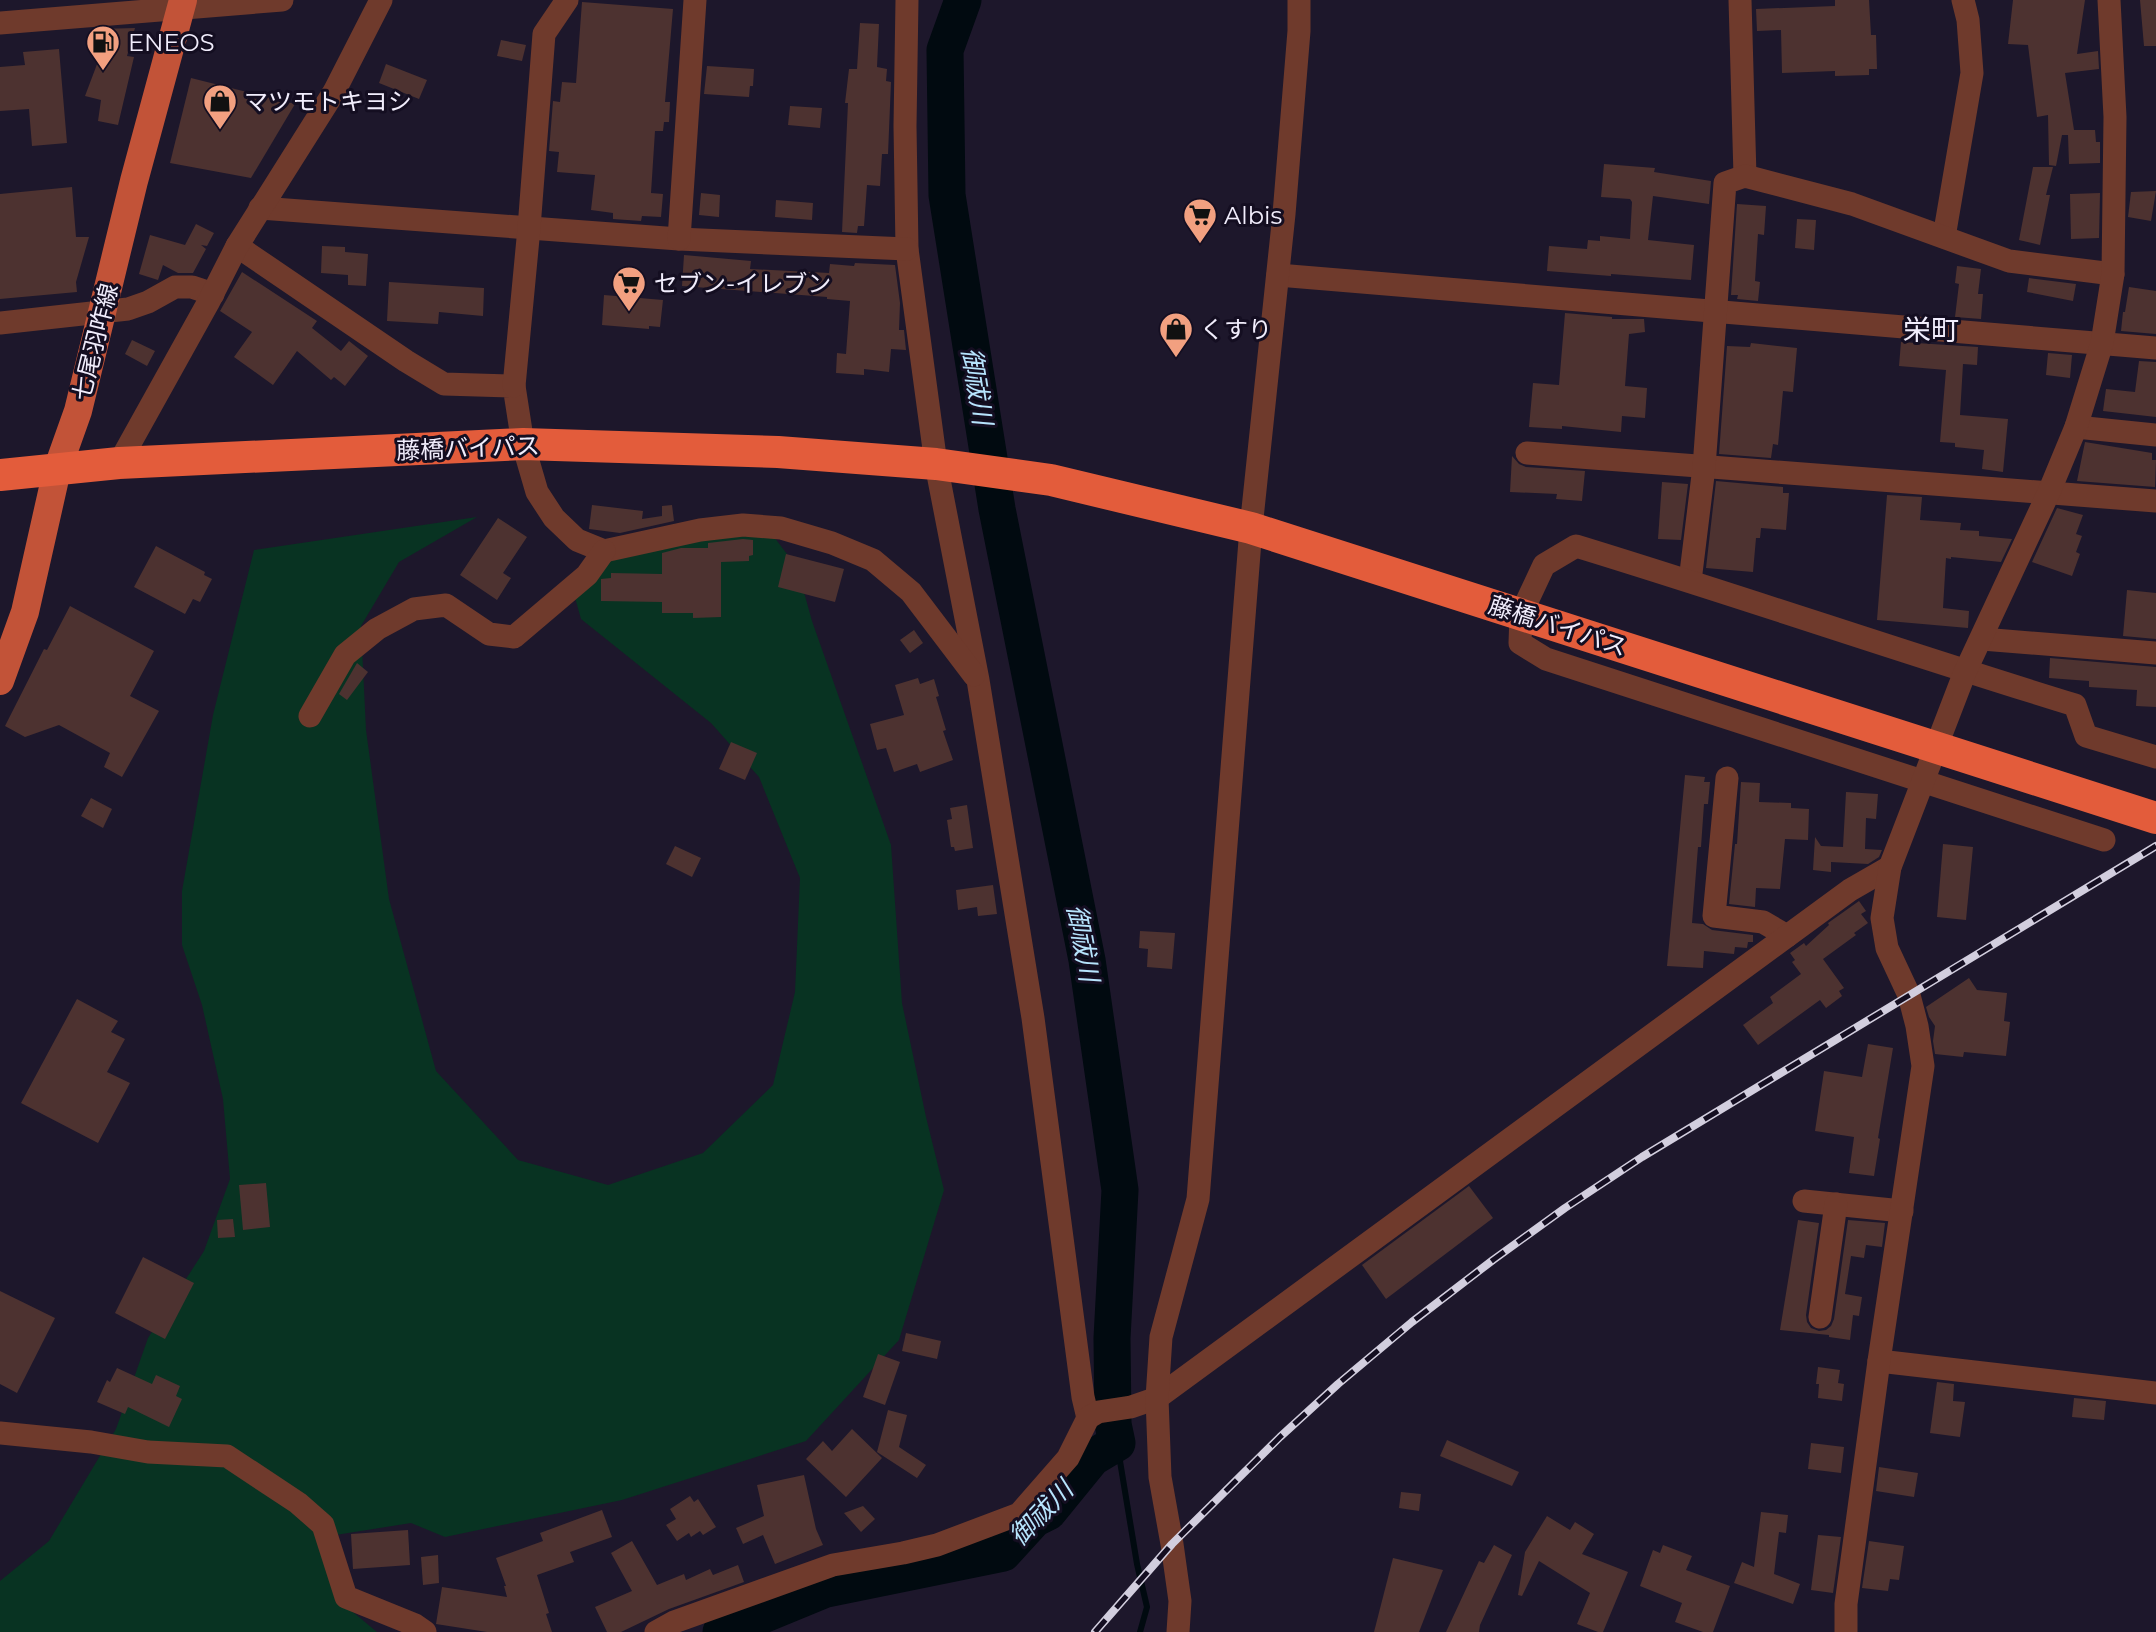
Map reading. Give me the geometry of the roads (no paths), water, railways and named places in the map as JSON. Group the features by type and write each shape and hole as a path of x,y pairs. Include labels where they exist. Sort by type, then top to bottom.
{"highway":[{"name":"藤橋バイパス","path":"0,475 119,463 523,444 778,452 944,465 1051,480 1251,528 2156,818"}],"main road":[{"name":"七尾羽咋線","path":"0,681 25,612 57,470 78,411 134,181 182,4"}],"street":[{"path":"0,23 128,14 182,4 282,0"},
{"path":"119,463 237,246 334,92 381,0"},
{"path":"567,0 544,34 514,386 523,444 537,492 554,518 578,540 604,551 700,530 743,525 781,528 832,543 873,560 911,592 978,680"},
{"path":"679,239 695,0"},
{"path":"907,0 905,126 908,249 1033,1018 1083,1397 1093,1416"},
{"path":"1178,1632 1180,1601 1160,1477 1157,1398 1161,1337 1198,1199 1251,528 1300,31 1299,0"},
{"path":"1740,0 1745,176"},
{"path":"1944,237 1972,73 1968,20 1962,0"},
{"path":"1846,1632 1846,1604 1879,1361 1923,1066 1909,995 1887,948 1882,918 1890,867 1965,672 2077,427 2102,343 2113,274 2115,117 2109,0"},
{"path":"1690,581 1704,467 1726,183 1745,176 1852,204 2009,261 2113,274"},
{"path":"260,208 679,239 908,249"},
{"path":"237,246 444,384 514,386"},
{"path":"1278,275 2156,348"},
{"path":"0,323 128,309 148,302 175,287 192,287 213,293"},
{"path":"2077,427 2156,435"},
{"path":"1527,453 2156,501"},
{"path":"2104,840 1546,659 1520,643 1521,614 1544,565 1576,546 2075,705 2087,736 2156,757"},
{"path":"310,716 345,655 377,629 414,609 446,605 489,634 514,637 587,575 604,551"},
{"path":"1982,639 2156,653"},
{"path":"1727,778 1714,916 1763,922 1787,936"},
{"path":"656,1632 674,1622 833,1565 937,1545 1019,1514 1068,1458 1093,1416 1157,1398 1850,890 1890,867"},
{"path":"1804,1201 1902,1212"},
{"path":"1820,1317 1836,1204"},
{"path":"1879,1361 2156,1393"},
{"path":"0,1433 91,1442 148,1452 227,1456 298,1503 323,1525 346,1597 415,1625 425,1632"}],"waterway":[{"name":"御祓川","path":"721,1632 826,1589 1003,1553 1034,1519 1048,1512 1092,1458 1117,1443 1113,1424 1112,1338 1120,1190 1087,960 997,509 947,195 945,50 963,0"},
{"path":"1117,1443 1147,1607 1140,1632"}],"railway":[{"path":"1095,1632 1172,1544 1280,1437 1412,1322 1493,1260 1642,1157 2156,846"}],"place":[{"name":"ENEOS","path":"103,72"},
{"name":"マツモトキヨシ","path":"220,131"},
{"name":"Albis","path":"1200,245"},
{"name":"セブン-イレブン","path":"629,313"},
{"name":"くすり","path":"1176,359"}],"district":[{"name":"栄町","path":"1931,330"}]}
